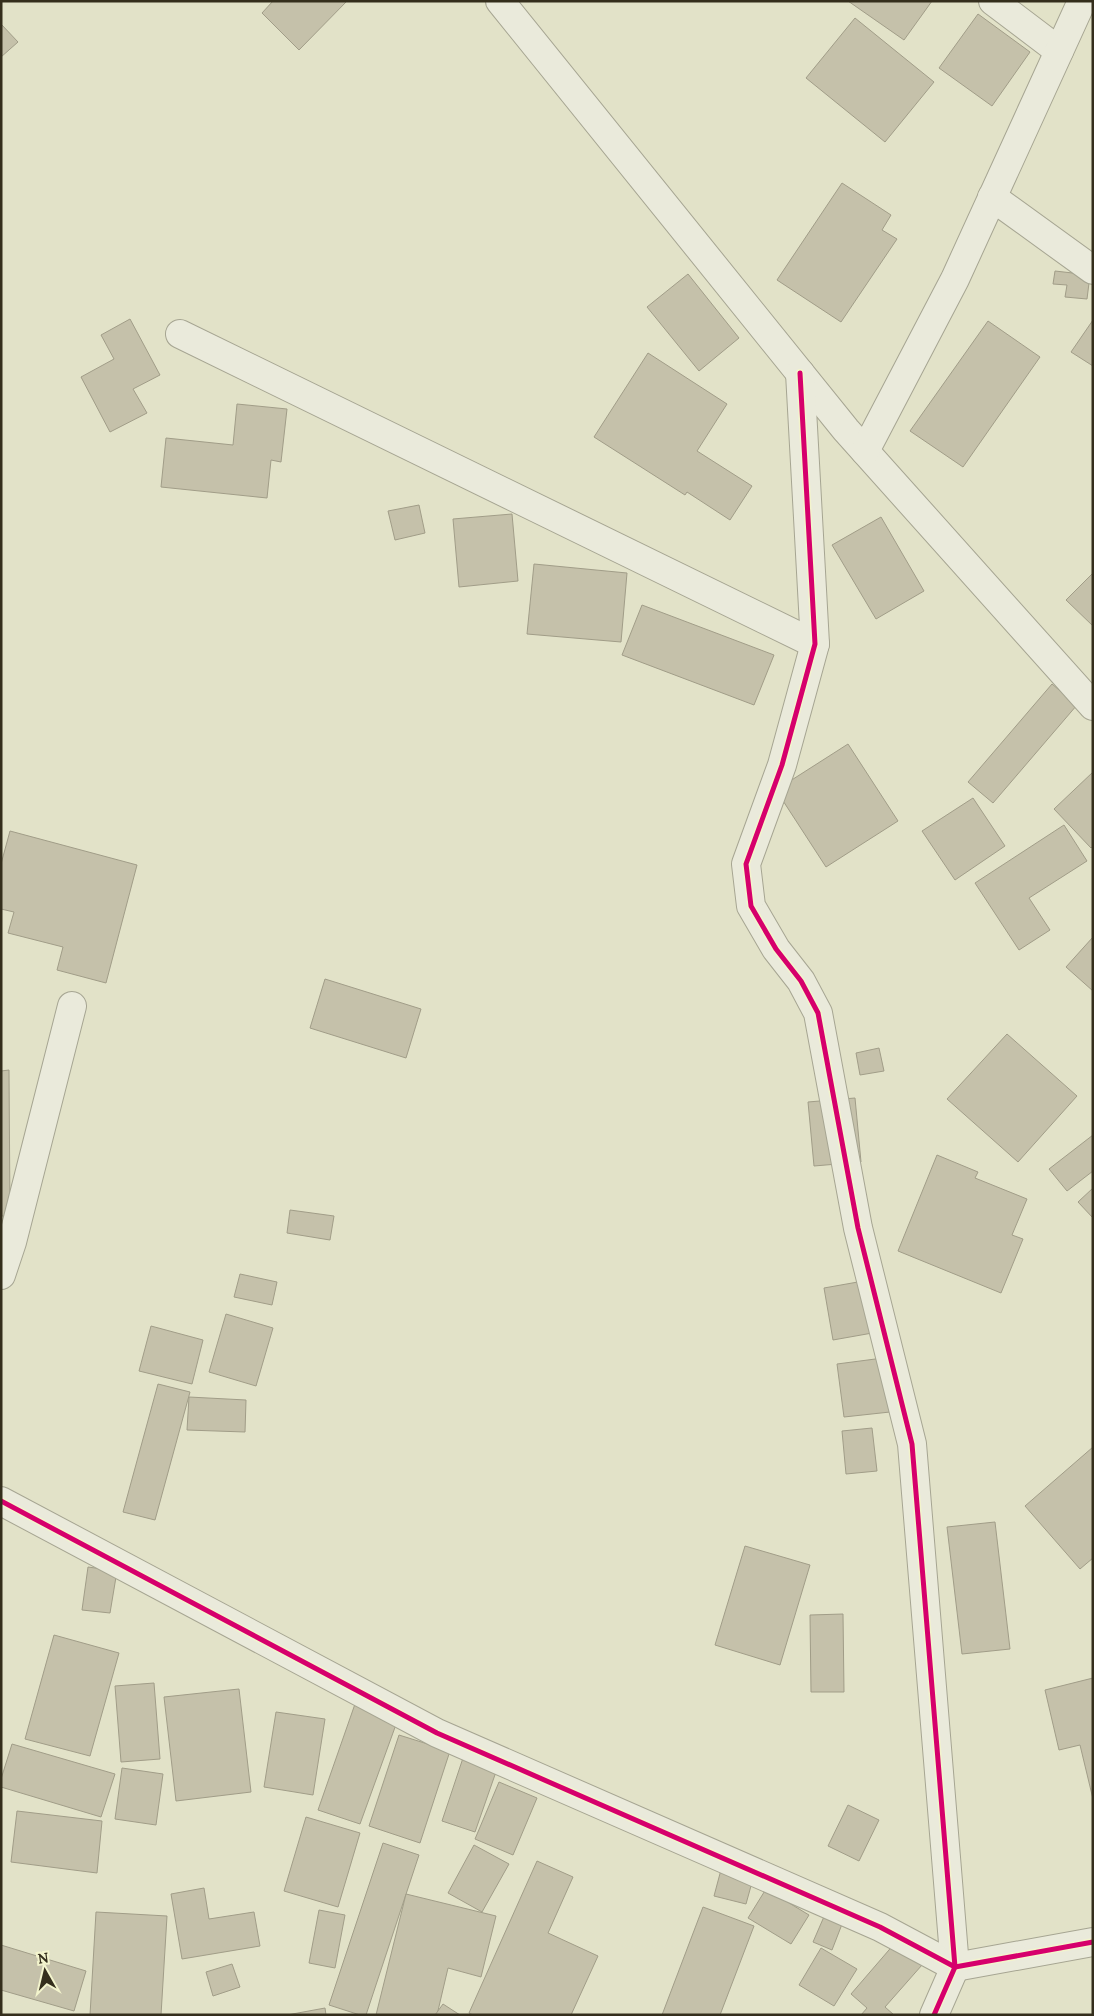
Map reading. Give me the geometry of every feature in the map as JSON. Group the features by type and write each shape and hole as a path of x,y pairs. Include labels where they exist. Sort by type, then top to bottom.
{"street":[{"path":"500,1 865,451 1093,706"},
{"path":"993,1 1059,51"},
{"path":"865,451 955,279 1082,1"},
{"path":"992,197 1093,270"},
{"path":"180,334 815,644"},
{"path":"800,373 815,644 782,765 746,864 751,906 776,949 801,981 818,1013 858,1228 912,1444 955,1967 934,2015"},
{"path":"1,1275 12,1242 72,1006"},
{"path":"1,1501 437,1732 880,1928 955,1967 1093,1942"}],"building":[{"path":"273,1 347,1 299,50 262,13"},
{"path":"848,1 932,1 904,40"},
{"path":"978,14 1030,52 992,106 939,68"},
{"path":"855,18 934,82 885,142 806,78"},
{"path":"1,24 18,42 1,57"},
{"path":"842,183 891,215 882,230 897,239 841,322 777,280"},
{"path":"1055,271 1090,275 1087,299 1065,297 1067,285 1053,284"},
{"path":"688,274 739,338 699,371 647,307"},
{"path":"130,319 160,375 133,389 147,413 110,432 81,377 114,359 101,335"},
{"path":"1093,320 1093,366 1071,352"},
{"path":"988,321 1040,357 963,467 910,431"},
{"path":"648,353 727,404 697,451 752,486 730,520 687,492 685,495 594,437"},
{"path":"237,404 287,409 281,462 271,460 267,498 161,487 166,438 233,445"},
{"path":"419,505 425,533 395,540 388,511"},
{"path":"512,514 518,581 459,587 453,519"},
{"path":"881,517 924,591 876,619 832,545"},
{"path":"534,564 627,573 621,642 527,634"},
{"path":"1093,573 1093,626 1066,600"},
{"path":"642,605 774,655 754,705 622,655"},
{"path":"1052,684 1077,705 993,803 968,782"},
{"path":"848,744 898,821 826,867 776,790"},
{"path":"1093,772 1093,846 1091,848 1054,809"},
{"path":"973,798 1005,846 955,880 922,831"},
{"path":"1064,825 1087,861 1029,898 1050,930 1019,950 975,883"},
{"path":"10,831 137,865 106,983 57,970 63,947 8,933 14,912 1,909 1,864"},
{"path":"1093,937 1093,991 1066,967"},
{"path":"325,979 421,1009 406,1058 310,1028"},
{"path":"1007,1034 1077,1096 1018,1162 947,1099"},
{"path":"879,1048 884,1071 860,1075 856,1053"},
{"path":"9,1070 10,1216 1,1216 1,1071"},
{"path":"855,1098 861,1162 814,1166 808,1102"},
{"path":"1093,1135 1093,1171 1067,1191 1049,1169"},
{"path":"937,1155 978,1172 975,1178 1027,1199 1012,1235 1023,1239 1001,1293 898,1251"},
{"path":"1093,1188 1093,1218 1078,1202"},
{"path":"290,1210 334,1216 330,1240 287,1233"},
{"path":"240,1274 277,1282 272,1305 234,1297"},
{"path":"869,1280 878,1332 833,1340 824,1288"},
{"path":"226,1314 273,1328 256,1386 209,1372"},
{"path":"151,1326 203,1340 192,1384 139,1371"},
{"path":"883,1358 890,1412 844,1417 837,1364"},
{"path":"158,1384 190,1392 155,1520 123,1512"},
{"path":"189,1397 246,1400 245,1432 187,1430"},
{"path":"872,1428 877,1471 846,1474 842,1431"},
{"path":"1093,1447 1093,1558 1080,1569 1025,1506"},
{"path":"995,1522 1010,1649 962,1654 947,1527"},
{"path":"745,1546 810,1565 780,1665 715,1645"},
{"path":"88,1567 117,1571 110,1613 82,1610"},
{"path":"843,1614 844,1692 811,1692 810,1615"},
{"path":"54,1635 119,1653 90,1756 25,1739"},
{"path":"1093,1678 1093,1799 1080,1745 1059,1750 1045,1690"},
{"path":"154,1683 160,1759 121,1762 115,1686"},
{"path":"239,1689 251,1792 176,1801 164,1697"},
{"path":"355,1704 398,1719 360,1824 318,1810"},
{"path":"276,1712 325,1719 313,1795 264,1787"},
{"path":"399,1735 450,1751 420,1843 369,1826"},
{"path":"12,1744 115,1774 101,1817 1,1787 1,1779"},
{"path":"463,1758 497,1769 475,1832 442,1821"},
{"path":"122,1768 163,1774 156,1825 115,1819"},
{"path":"499,1782 537,1798 513,1855 475,1839"},
{"path":"848,1805 879,1820 859,1861 828,1846"},
{"path":"17,1811 102,1821 97,1873 11,1862"},
{"path":"306,1817 360,1833 338,1907 284,1891"},
{"path":"383,1843 419,1855 366,2015 360,2015 329,2005"},
{"path":"474,1845 509,1864 482,1912 448,1893"},
{"path":"537,1861 573,1877 548,1933 598,1956 571,2015 473,2015 469,2013"},
{"path":"722,1866 754,1875 746,1904 714,1896"},
{"path":"204,1888 209,1919 254,1912 260,1946 182,1959 171,1894"},
{"path":"766,1889 809,1915 791,1944 748,1918"},
{"path":"406,1894 496,1916 481,1977 448,1968 437,2015 376,2015"},
{"path":"703,1907 754,1926 720,2015 662,2015"},
{"path":"319,1910 345,1915 335,1968 309,1963"},
{"path":"96,1912 167,1916 161,2015 90,2015"},
{"path":"826,1912 844,1919 832,1950 813,1942"},
{"path":"895,1943 922,1965 885,2007 894,2015 861,2015 867,2008 851,1994"},
{"path":"1,1945 86,1971 74,2011 1,1990"},
{"path":"821,1948 857,1969 834,2006 799,1985"},
{"path":"232,1964 240,1987 213,1996 206,1972"},
{"path":"443,2004 460,2015 435,2015"},
{"path":"325,2008 326,2015 287,2015"}],"cycle path":[{"path":"800,373 815,644 782,765 746,864 751,906 776,949 801,981 818,1013 858,1228 912,1444 955,1967 934,2015"},
{"path":"1,1501 437,1733 880,1927 955,1967 1093,1942"}]}
